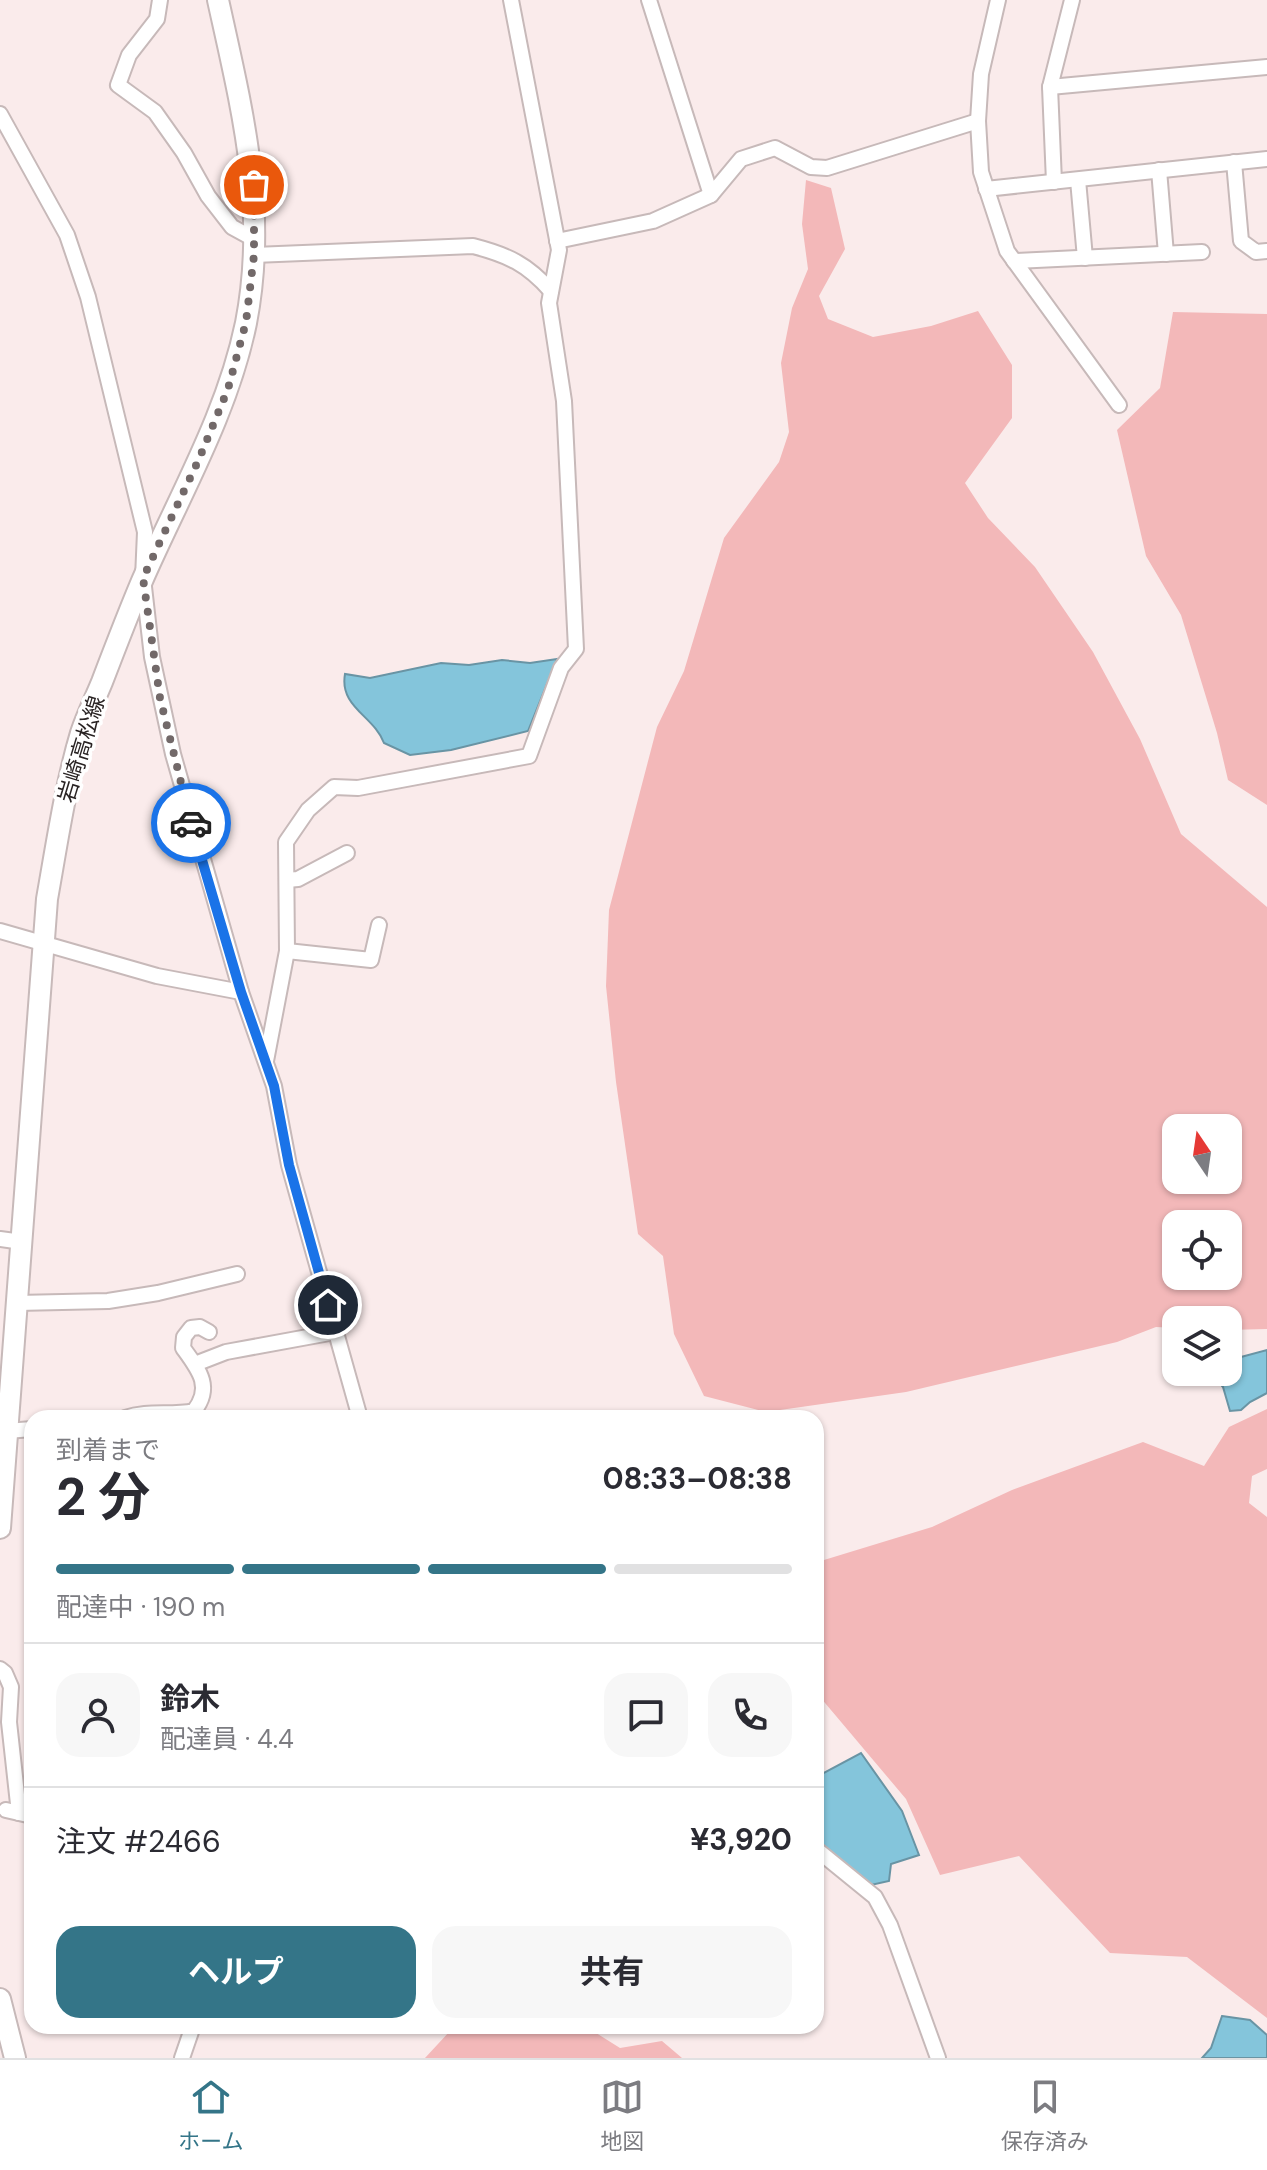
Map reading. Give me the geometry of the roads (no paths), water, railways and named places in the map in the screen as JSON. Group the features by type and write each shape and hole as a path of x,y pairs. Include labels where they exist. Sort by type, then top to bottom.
{"main road":[{"name":"岩崎高松線","path":"0,1528 4,1430 22,1242 47,899 64,801 82,731 143,578 228,389 246,322 254,247 254,185 244,116 218,0"},
{"path":"0,1999 15,2058"}],"street":[{"path":"160,0 157,19 129,55 118,85 155,112 184,153 208,196 232,227 254,247 473,246 503,254 533,270 551,291"},
{"path":"266,1061 287,951 286,842 308,810 334,787 358,788 529,756 561,668 576,649 564,401 549,303 559,250 511,0"},
{"path":"649,0 711,195"},
{"path":"998,0 981,74 978,121 981,172 986,189 1007,251 1119,405"},
{"path":"1054,182 1050,87 1072,0"},
{"path":"1050,87 1267,67"},
{"path":"0,114 67,235 78,263 145,532 143,578 160,698 186,806 241,992 274,1086 289,1165 358,1410"},
{"path":"557,241 653,221 711,195 741,159 775,148 811,167 827,168 978,121"},
{"path":"986,189 1267,159"},
{"path":"1234,162 1241,241 1256,252 1267,251"},
{"path":"1159,170 1166,254"},
{"path":"1078,180 1085,258"},
{"path":"1014,261 1202,252"},
{"path":"287,880 298,879 347,853"},
{"path":"287,951 371,960 379,925"},
{"path":"0,931 157,976 241,992"},
{"path":"0,1239 22,1242"},
{"path":"17,1303 108,1301 158,1293 237,1274"},
{"path":"195,1410 203,1400 204,1385 195,1364 183,1348 184,1337 191,1328 200,1327 209,1332"},
{"path":"195,1364 226,1352 335,1332"},
{"path":"4,1430 24,1429"},
{"path":"0,1669 11,1687 9,1722 19,1813"},
{"path":"824,1856 875,1897 890,1925 938,2058"},
{"path":"182,2058 190,2034"}],"water":[{"path":"557,659 528,731 451,750 410,755 384,743 373,725 352,703 345,685 345,674 370,678 441,663 469,665 502,660 530,663"},
{"path":"1267,1350 1267,1393 1241,1410 1230,1411 1222,1386 1242,1386 1242,1357"},
{"path":"861,1753 902,1811 919,1855 891,1864 889,1881 871,1885 824,1847 824,1773"},
{"path":"1222,2016 1250,2020 1267,2035 1267,2058 1202,2058 1211,2048"}]}
